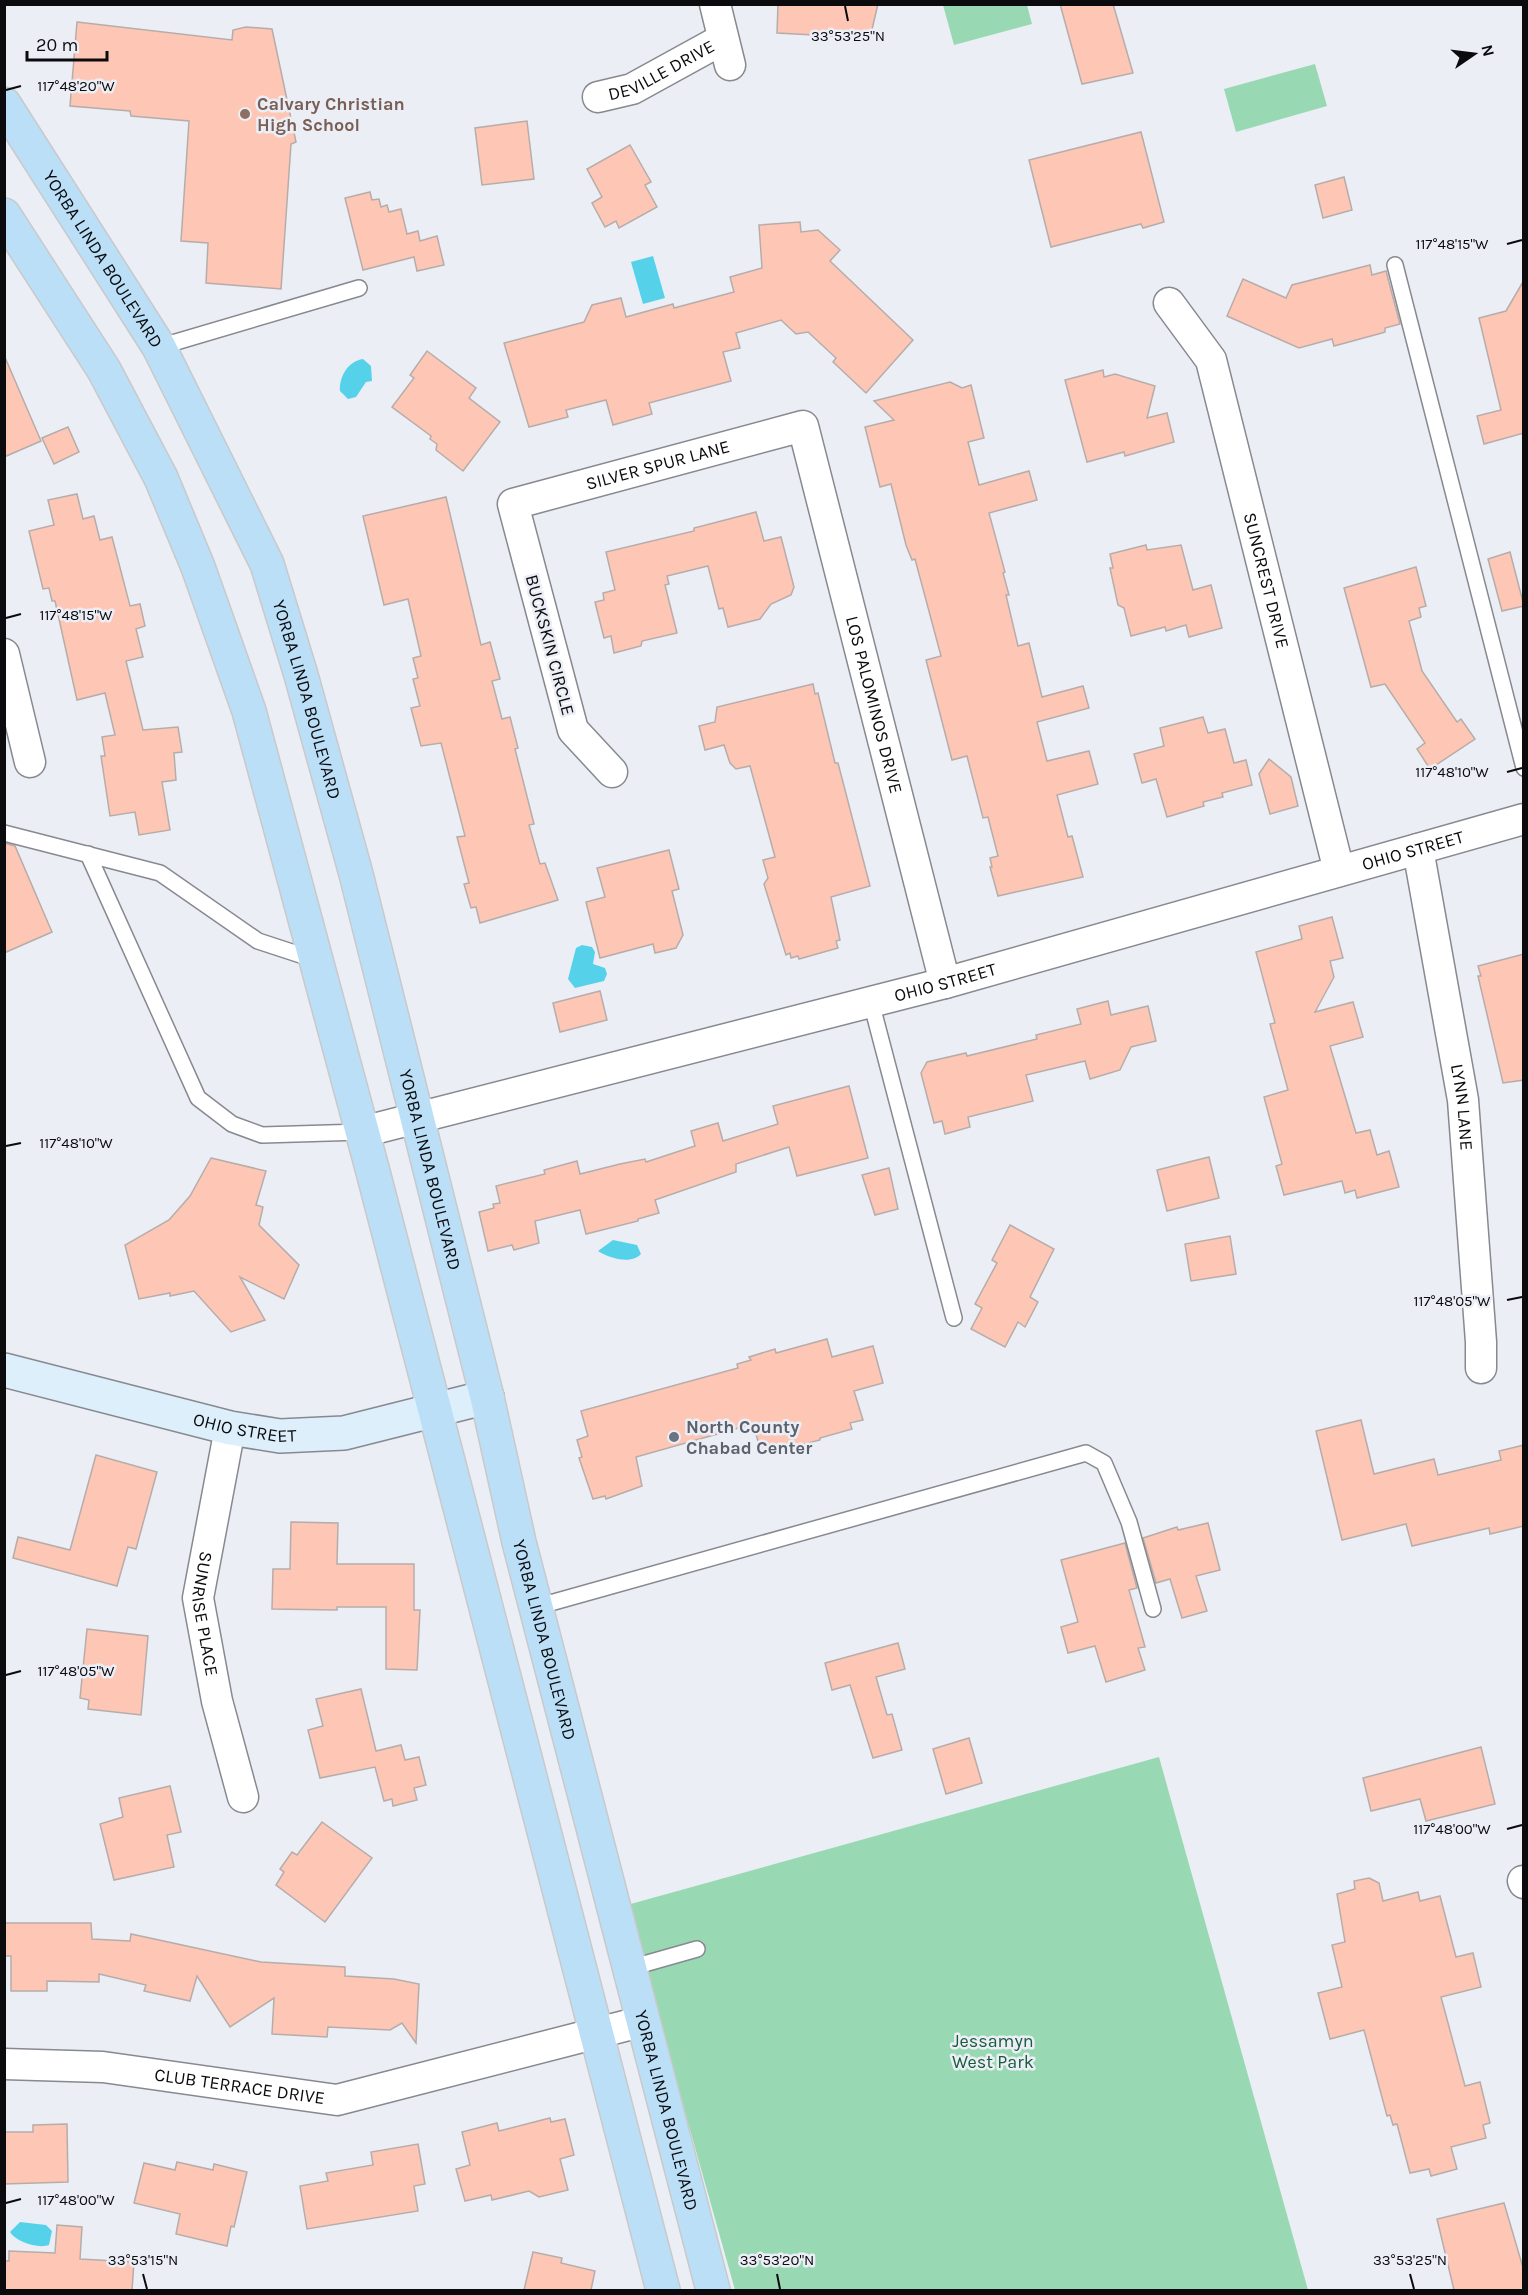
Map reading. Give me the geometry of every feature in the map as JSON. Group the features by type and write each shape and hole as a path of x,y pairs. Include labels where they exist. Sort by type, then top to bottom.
{"main road":[{"name":"YORBA LINDA BOULEVARD","path":"7,114 159,348 267,564 301,675 356,874 487,1397 519,1542 644,2022 692,2218 713,2290"},
{"path":"4,215 104,370 161,478 198,567 249,711 362,1132 663,2290"}],"street":[{"name":"DEVILLE DRIVE","path":"598,97 632,89 727,52 715,4"},
{"name":"SUNCREST DRIVE","path":"1169,303 1211,360 1339,871"},
{"name":"SILVER SPUR LANE","path":"513,504 803,426"},
{"name":"LOS PALOMINOS DRIVE","path":"803,426 945,983"},
{"name":"BUCKSKIN CIRCLE","path":"513,504 573,730 612,772"},
{"path":"4,654 30,762"},
{"name":"OHIO STREET","path":"362,1132 417,1120 945,983 1524,819"},
{"name":"LYNN LANE","path":"1418,849 1463,1100 1481,1342 1480,1368"},
{"name":"OHIO STREET","path":"4,1370 230,1428 280,1436 344,1433 487,1397"},
{"name":"SUNRISE PLACE","path":"230,1428 198,1598 217,1701 243,1797"},
{"name":"CLUB TERRACE DRIVE","path":"4,2064 103,2067 337,2100 644,2022"}],"lane":[{"path":"1395,265 1524,768"},
{"path":"159,348 359,288"},
{"path":"4,833 160,873 258,941 316,960"},
{"path":"88,854 198,1098 232,1124 262,1134 362,1132"},
{"path":"871,1002 954,1318"},
{"path":"536,1606 1086,1453 1104,1463 1130,1522 1153,1609"},
{"path":"630,1968 697,1949"}],"green space":[{"path":"943,5 1027,5 1032,24 954,45"},
{"path":"1315,64 1327,106 1236,132 1224,89"},
{"name":"Jessamyn West Park","path":"1159,1757 1308,2290 735,2290 627,1905"}],"water":[{"path":"653,256 665,298 643,304 631,262"},
{"path":"363,359 371,366 372,381 366,382 356,397 348,399 340,391 343,375 349,366"},
{"path":"582,945 592,947 595,952 593,964 605,968 607,974 604,981 575,988 568,979 576,948"},
{"path":"613,1240 637,1245 641,1254 625,1260 598,1251"},
{"path":"20,2222 46,2225 52,2231 49,2245 33,2245 13,2236 10,2232"}],"building":[{"path":"778,4 878,4 870,38 777,33"},
{"path":"1060,4 1113,4 1133,73 1082,84"},
{"path":"77,22 232,40 233,30 246,27 272,29 296,142 291,144 281,289 206,283 208,243 181,241 189,121 131,116 130,111 70,106"},
{"path":"527,121 534,179 482,185 475,128"},
{"path":"1141,132 1164,222 1143,228 1141,224 1051,247 1029,160"},
{"path":"630,145 651,182 645,185 657,207 619,228 616,221 605,227 592,203 602,197 587,169"},
{"path":"1344,177 1352,210 1323,218 1315,185"},
{"path":"370,192 372,200 379,199 381,207 387,205 389,212 401,209 407,234 418,231 420,241 437,236 444,265 417,271 414,257 363,270 345,198"},
{"path":"800,222 801,232 818,230 840,250 830,261 913,340 866,393 833,362 836,358 808,332 796,334 781,320 736,333 740,348 723,352 731,381 649,403 652,414 613,425 606,400 566,410 568,417 529,427 504,343 584,322 592,305 621,298 626,317 673,304 674,308 734,292 730,277 762,268 759,225"},
{"path":"1370,265 1372,275 1386,271 1400,324 1385,328 1385,332 1334,346 1332,339 1299,348 1227,316 1243,279 1286,298 1292,285"},
{"path":"1524,280 1524,433 1484,444 1477,416 1501,410 1479,318 1506,311"},
{"path":"427,351 476,388 469,398 500,422 463,471 436,450 437,444 430,439 431,436 392,407 414,378 410,375"},
{"path":"4,355 41,441 4,457"},
{"path":"1103,370 1104,377 1115,374 1155,386 1147,418 1167,413 1174,442 1125,456 1124,452 1087,462 1065,380"},
{"path":"950,382 962,388 971,385 984,438 968,442 979,485 1029,471 1037,500 989,513 1005,572 1003,573 1009,595 1006,595 1018,646 1029,643 1042,697 1083,686 1089,708 1037,722 1047,761 1089,751 1098,784 1057,795 1068,837 1072,836 1083,877 998,896 990,867 992,867 990,858 998,856 988,817 983,818 967,756 952,760 926,660 941,656 915,559 912,560 906,545 891,484 880,487 865,427 894,420 874,401"},
{"path":"68,427 79,452 54,464 42,438"},
{"path":"77,494 83,519 94,516 100,540 112,537 130,606 140,604 145,626 136,629 143,657 126,661 143,730 178,727 182,752 174,753 176,780 162,782 170,830 139,835 135,812 110,816 101,756 105,756 102,737 115,735 105,693 77,700 55,601 52,601 49,588 43,589 29,531 54,525 48,500"},
{"path":"446,497 481,645 490,642 500,679 492,681 502,719 510,717 518,748 515,749 534,824 529,825 540,864 545,863 558,900 480,923 476,907 471,908 464,884 469,883 457,837 465,836 441,743 421,746 411,708 420,706 413,679 418,678 413,658 421,656 408,599 384,605 363,516"},
{"path":"756,512 764,541 781,537 794,587 791,595 771,604 760,619 728,627 723,608 719,609 708,566 667,576 669,584 665,585 677,633 642,641 641,646 614,653 611,636 604,638 595,602 604,600 603,593 615,590 606,552 694,531 694,528"},
{"path":"1146,545 1147,550 1181,545 1193,590 1211,585 1222,628 1189,637 1186,625 1166,631 1165,627 1131,636 1124,608 1118,605 1110,568 1113,568 1110,554"},
{"path":"1510,552 1524,606 1502,611 1488,559"},
{"path":"1416,567 1426,606 1419,608 1421,617 1409,621 1422,671 1457,722 1461,719 1475,739 1430,769 1417,749 1425,743 1385,684 1371,687 1344,588"},
{"path":"813,684 815,694 818,693 835,763 838,763 870,886 831,897 840,940 836,941 838,948 799,959 798,956 791,958 790,953 786,955 764,884 768,878 763,860 775,857 750,766 736,769 730,763 724,745 705,750 699,726 715,722 717,707"},
{"path":"1203,717 1208,733 1225,729 1234,763 1246,760 1252,785 1222,793 1223,797 1203,802 1204,806 1167,817 1156,779 1142,783 1134,754 1164,746 1160,728"},
{"path":"1269,759 1291,777 1298,806 1270,814 1259,774"},
{"path":"4,843 15,846 52,932 4,953"},
{"path":"669,850 679,889 672,891 683,935 676,948 655,953 653,944 600,958 586,902 605,897 597,868"},
{"path":"1332,917 1343,958 1330,961 1334,977 1315,1012 1353,1002 1363,1037 1330,1046 1356,1133 1370,1130 1377,1155 1389,1151 1399,1187 1357,1198 1355,1190 1345,1193 1342,1181 1284,1195 1276,1166 1282,1164 1264,1097 1288,1090 1270,1024 1275,1023 1256,952 1302,939 1299,926"},
{"path":"1524,954 1524,1080 1503,1083 1478,976 1481,976 1478,966"},
{"path":"600,991 607,1020 560,1032 553,1003"},
{"path":"1108,1001 1111,1015 1148,1006 1156,1041 1131,1047 1120,1070 1090,1079 1085,1061 1026,1075 1033,1101 968,1117 970,1127 945,1134 942,1121 934,1123 921,1073 927,1062 966,1053 967,1056 1037,1039 1036,1035 1081,1024 1077,1009"},
{"path":"849,1086 868,1158 797,1176 789,1147 736,1164 736,1172 655,1200 659,1213 638,1219 638,1221 586,1234 580,1210 535,1221 539,1243 514,1250 512,1245 488,1251 479,1212 494,1208 493,1204 500,1203 496,1186 545,1174 544,1170 577,1161 580,1174 645,1159 646,1162 695,1146 691,1131 718,1123 723,1141 778,1124 773,1106"},
{"path":"1209,1157 1219,1198 1167,1211 1157,1170"},
{"path":"211,1158 266,1171 256,1205 263,1207 259,1225 299,1265 284,1299 240,1277 265,1320 231,1332 194,1291 139,1299 125,1245 169,1220 190,1196"},
{"path":"889,1168 898,1209 875,1215 862,1175"},
{"path":"1010,1225 1054,1249 1030,1297 1038,1302 1025,1327 1018,1322 1005,1347 971,1329 982,1308 975,1304 997,1263 992,1260"},
{"path":"1230,1236 1236,1274 1191,1281 1185,1244"},
{"path":"827,1339 832,1357 873,1346 883,1383 854,1391 863,1420 850,1423 852,1429 762,1455 753,1424 636,1457 642,1486 606,1499 605,1496 593,1499 579,1458 582,1457 577,1440 588,1436 581,1411 738,1368 737,1364 751,1360 749,1357 775,1349 776,1353"},
{"path":"1361,1420 1374,1474 1434,1459 1438,1475 1501,1460 1499,1451 1524,1445 1524,1526 1490,1534 1489,1528 1412,1546 1406,1524 1342,1540 1316,1431"},
{"path":"96,1455 157,1472 136,1549 128,1547 117,1586 13,1558 18,1537 70,1550"},
{"path":"291,1522 338,1523 337,1564 414,1564 414,1610 420,1610 417,1670 386,1669 386,1607 337,1607 337,1610 272,1609 273,1569 290,1569"},
{"path":"1208,1523 1220,1570 1196,1576 1207,1611 1182,1618 1170,1579 1156,1583 1143,1538 1177,1527 1178,1530"},
{"path":"1125,1543 1137,1588 1129,1590 1145,1647 1138,1648 1145,1670 1106,1682 1095,1646 1068,1653 1061,1627 1078,1622 1061,1560"},
{"path":"87,1629 148,1636 141,1715 88,1709 89,1700 80,1698"},
{"path":"898,1643 905,1669 876,1677 887,1715 892,1714 902,1750 873,1758 850,1685 832,1690 825,1663"},
{"path":"361,1689 376,1751 401,1745 405,1760 419,1757 426,1785 414,1788 417,1800 393,1806 392,1799 384,1801 375,1767 320,1778 308,1730 323,1726 316,1699"},
{"path":"969,1738 982,1783 946,1794 933,1749"},
{"path":"1481,1747 1495,1804 1426,1821 1420,1799 1371,1811 1363,1778"},
{"path":"170,1786 181,1832 167,1835 174,1867 114,1880 100,1824 123,1817 119,1798"},
{"path":"322,1822 372,1858 325,1922 276,1885 284,1872 280,1869 292,1852 297,1855"},
{"path":"1369,1878 1379,1883 1383,1901 1418,1892 1420,1901 1440,1896 1456,1957 1473,1953 1481,1987 1441,1997 1465,2086 1480,2082 1490,2123 1483,2125 1486,2138 1451,2147 1457,2169 1431,2176 1429,2169 1410,2173 1397,2124 1393,2125 1390,2115 1387,2116 1364,2030 1330,2039 1318,1993 1342,1987 1332,1945 1345,1942 1337,1894 1355,1889 1354,1881"},
{"path":"4,1923 91,1923 92,1939 130,1941 131,1934 261,1962 345,1967 345,1976 394,1979 419,1984 416,2043 402,2023 390,2030 328,2027 327,2037 272,2034 274,1998 230,2027 197,1976 190,2001 144,1991 146,1985 99,1974 99,1982 47,1981 47,1991 11,1991 11,1956 4,1956"},
{"path":"550,2118 551,2122 565,2119 574,2155 560,2159 568,2190 539,2197 529,2191 492,2200 491,2195 465,2201 456,2169 470,2165 462,2132 497,2123 499,2131"},
{"path":"67,2124 68,2182 4,2184 4,2132 33,2132 33,2125"},
{"path":"418,2144 425,2184 414,2186 418,2211 307,2229 300,2186 328,2181 326,2173 373,2165 371,2152"},
{"path":"177,2162 213,2170 214,2164 247,2172 234,2227 231,2226 227,2246 176,2234 180,2214 134,2203 144,2163 175,2170"},
{"path":"1504,2203 1524,2271 1524,2290 1454,2290 1437,2219"},
{"path":"57,2225 82,2227 80,2259 134,2262 132,2290 4,2290 4,2261 9,2261 9,2251 55,2253"},
{"path":"533,2252 562,2258 561,2263 595,2271 591,2290 524,2290"}],"place":[{"name":"Calvary Christian High School","path":"245,114"},
{"name":"North County Chabad Center","path":"674,1437"}]}
